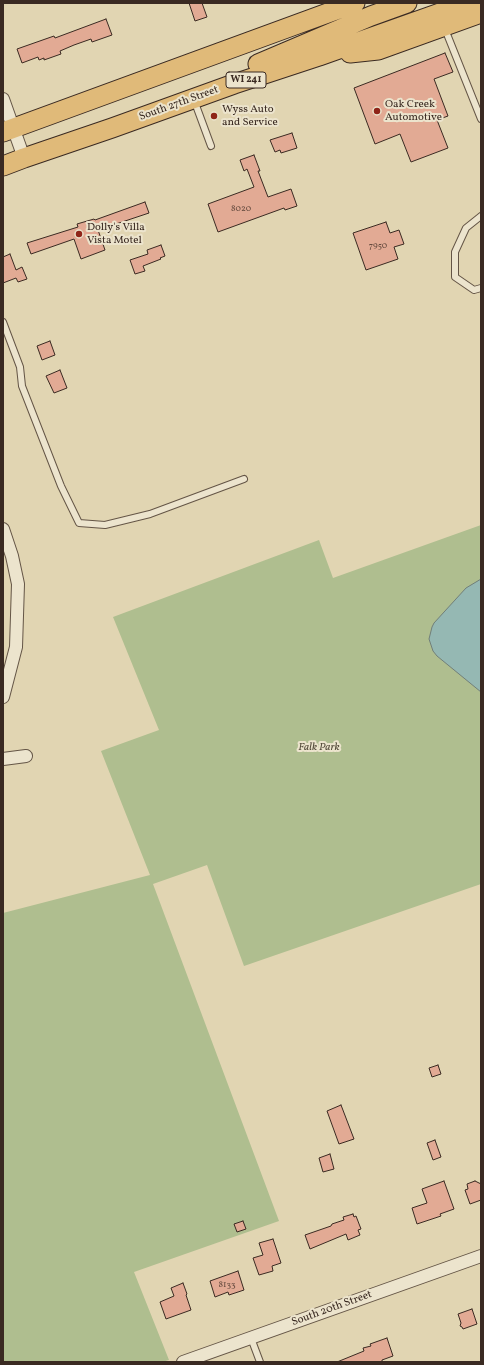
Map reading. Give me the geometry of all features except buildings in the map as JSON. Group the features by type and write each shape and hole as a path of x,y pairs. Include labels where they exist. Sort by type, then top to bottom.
{"main road":[{"path":"8,130 355,3"},
{"path":"234,84 255,66 371,16 407,3"},
{"path":"442,20 468,3"},
{"path":"442,20 481,13"},
{"name":"South 27th Street","path":"3,166 193,98 319,56 378,50 442,20"}],"street":[{"path":"3,99 8,130 24,158"},
{"path":"3,529 7,557 18,584 16,647 3,697"},
{"path":"3,759 26,756"},
{"name":"South 20th Street","path":"183,1362 481,1256"}],"lane":[{"path":"442,20 481,119"},
{"path":"193,98 211,146"},
{"path":"481,216 466,228 455,252 456,277 474,290 481,288"},
{"path":"3,322 20,367 22,386 61,486 79,523 105,525 150,514 244,479"},
{"path":"251,1338 260,1362"}],"green space":[{"name":"Falk Park","path":"481,525 481,884 244,966 207,865 153,884 279,1221 134,1272 169,1360 162,1362 3,1362 3,913 150,875 101,751 159,730 113,617 319,540 333,578"}],"water":[{"path":"481,579 481,692 437,656 433,651 429,639 434,623 466,588"}],"place":[{"name":"Oak Creek Automotive","path":"377,111"},
{"name":"Wyss Auto and Service","path":"214,116"},
{"name":"Dolly's Villa Vista Motel","path":"79,234"}]}
